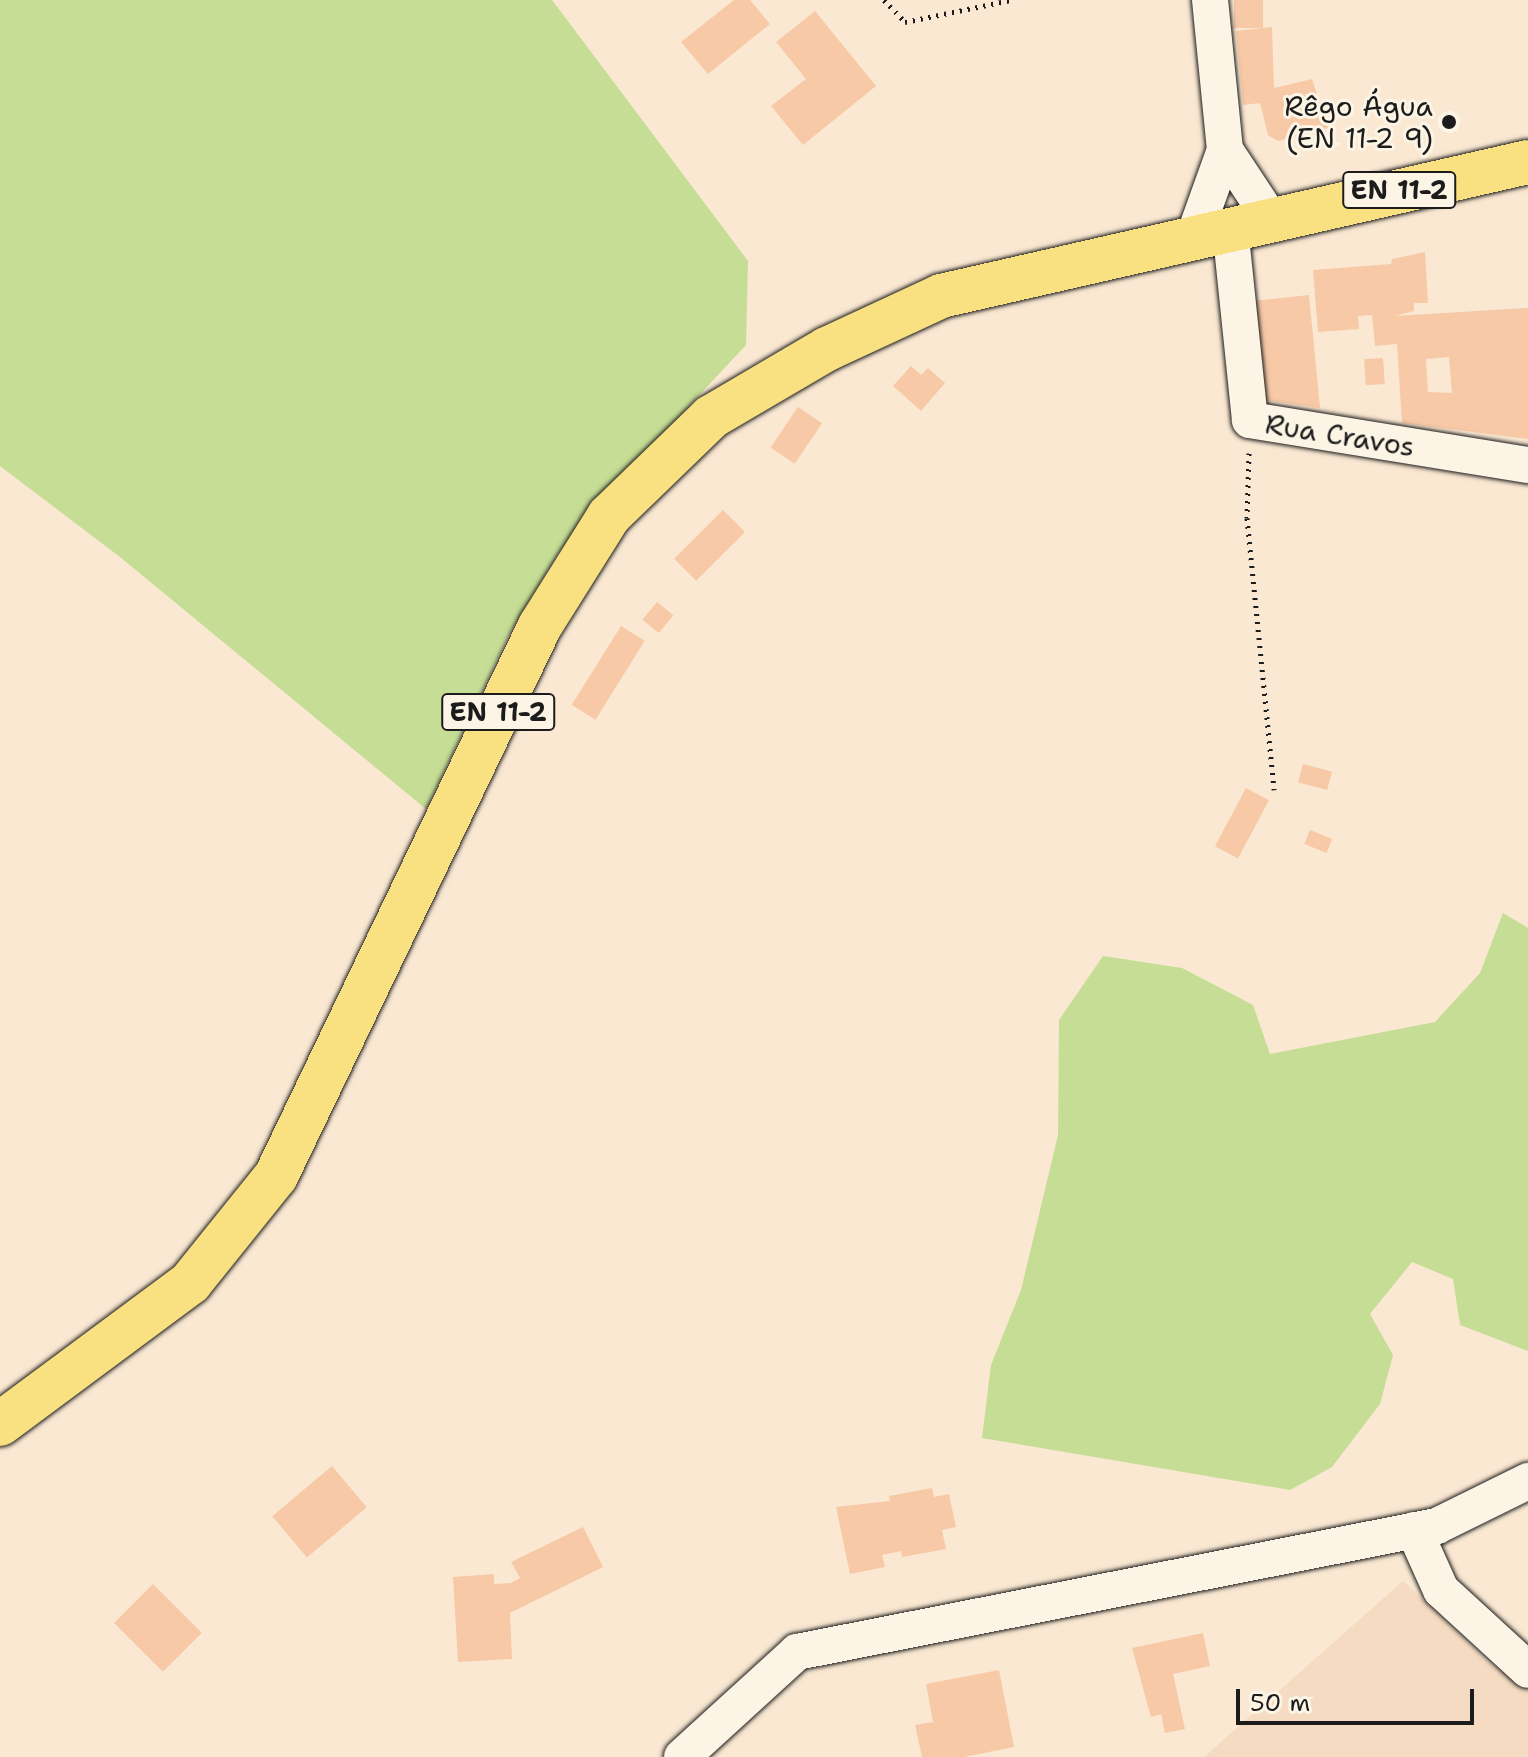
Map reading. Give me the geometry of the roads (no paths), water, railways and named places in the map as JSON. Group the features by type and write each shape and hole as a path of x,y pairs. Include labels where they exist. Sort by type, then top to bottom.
{"main road":[{"name":"EN 11-2","path":"0,1424 190,1283 276,1176 540,626 609,516 711,417 827,349 941,296 1232,227 1528,162"}],"street":[{"path":"1210,0 1232,227"},
{"path":"1225,150 1232,227"},
{"name":"Rua Cravos","path":"1232,227 1250,420 1528,465"},
{"path":"682,1757 797,1652 1437,1526 1528,1481"},
{"path":"1414,1530 1441,1590 1528,1670"}],"place":[{"name":"Rêgo Água (EN 11-2 9)","path":"1449,122"}]}
